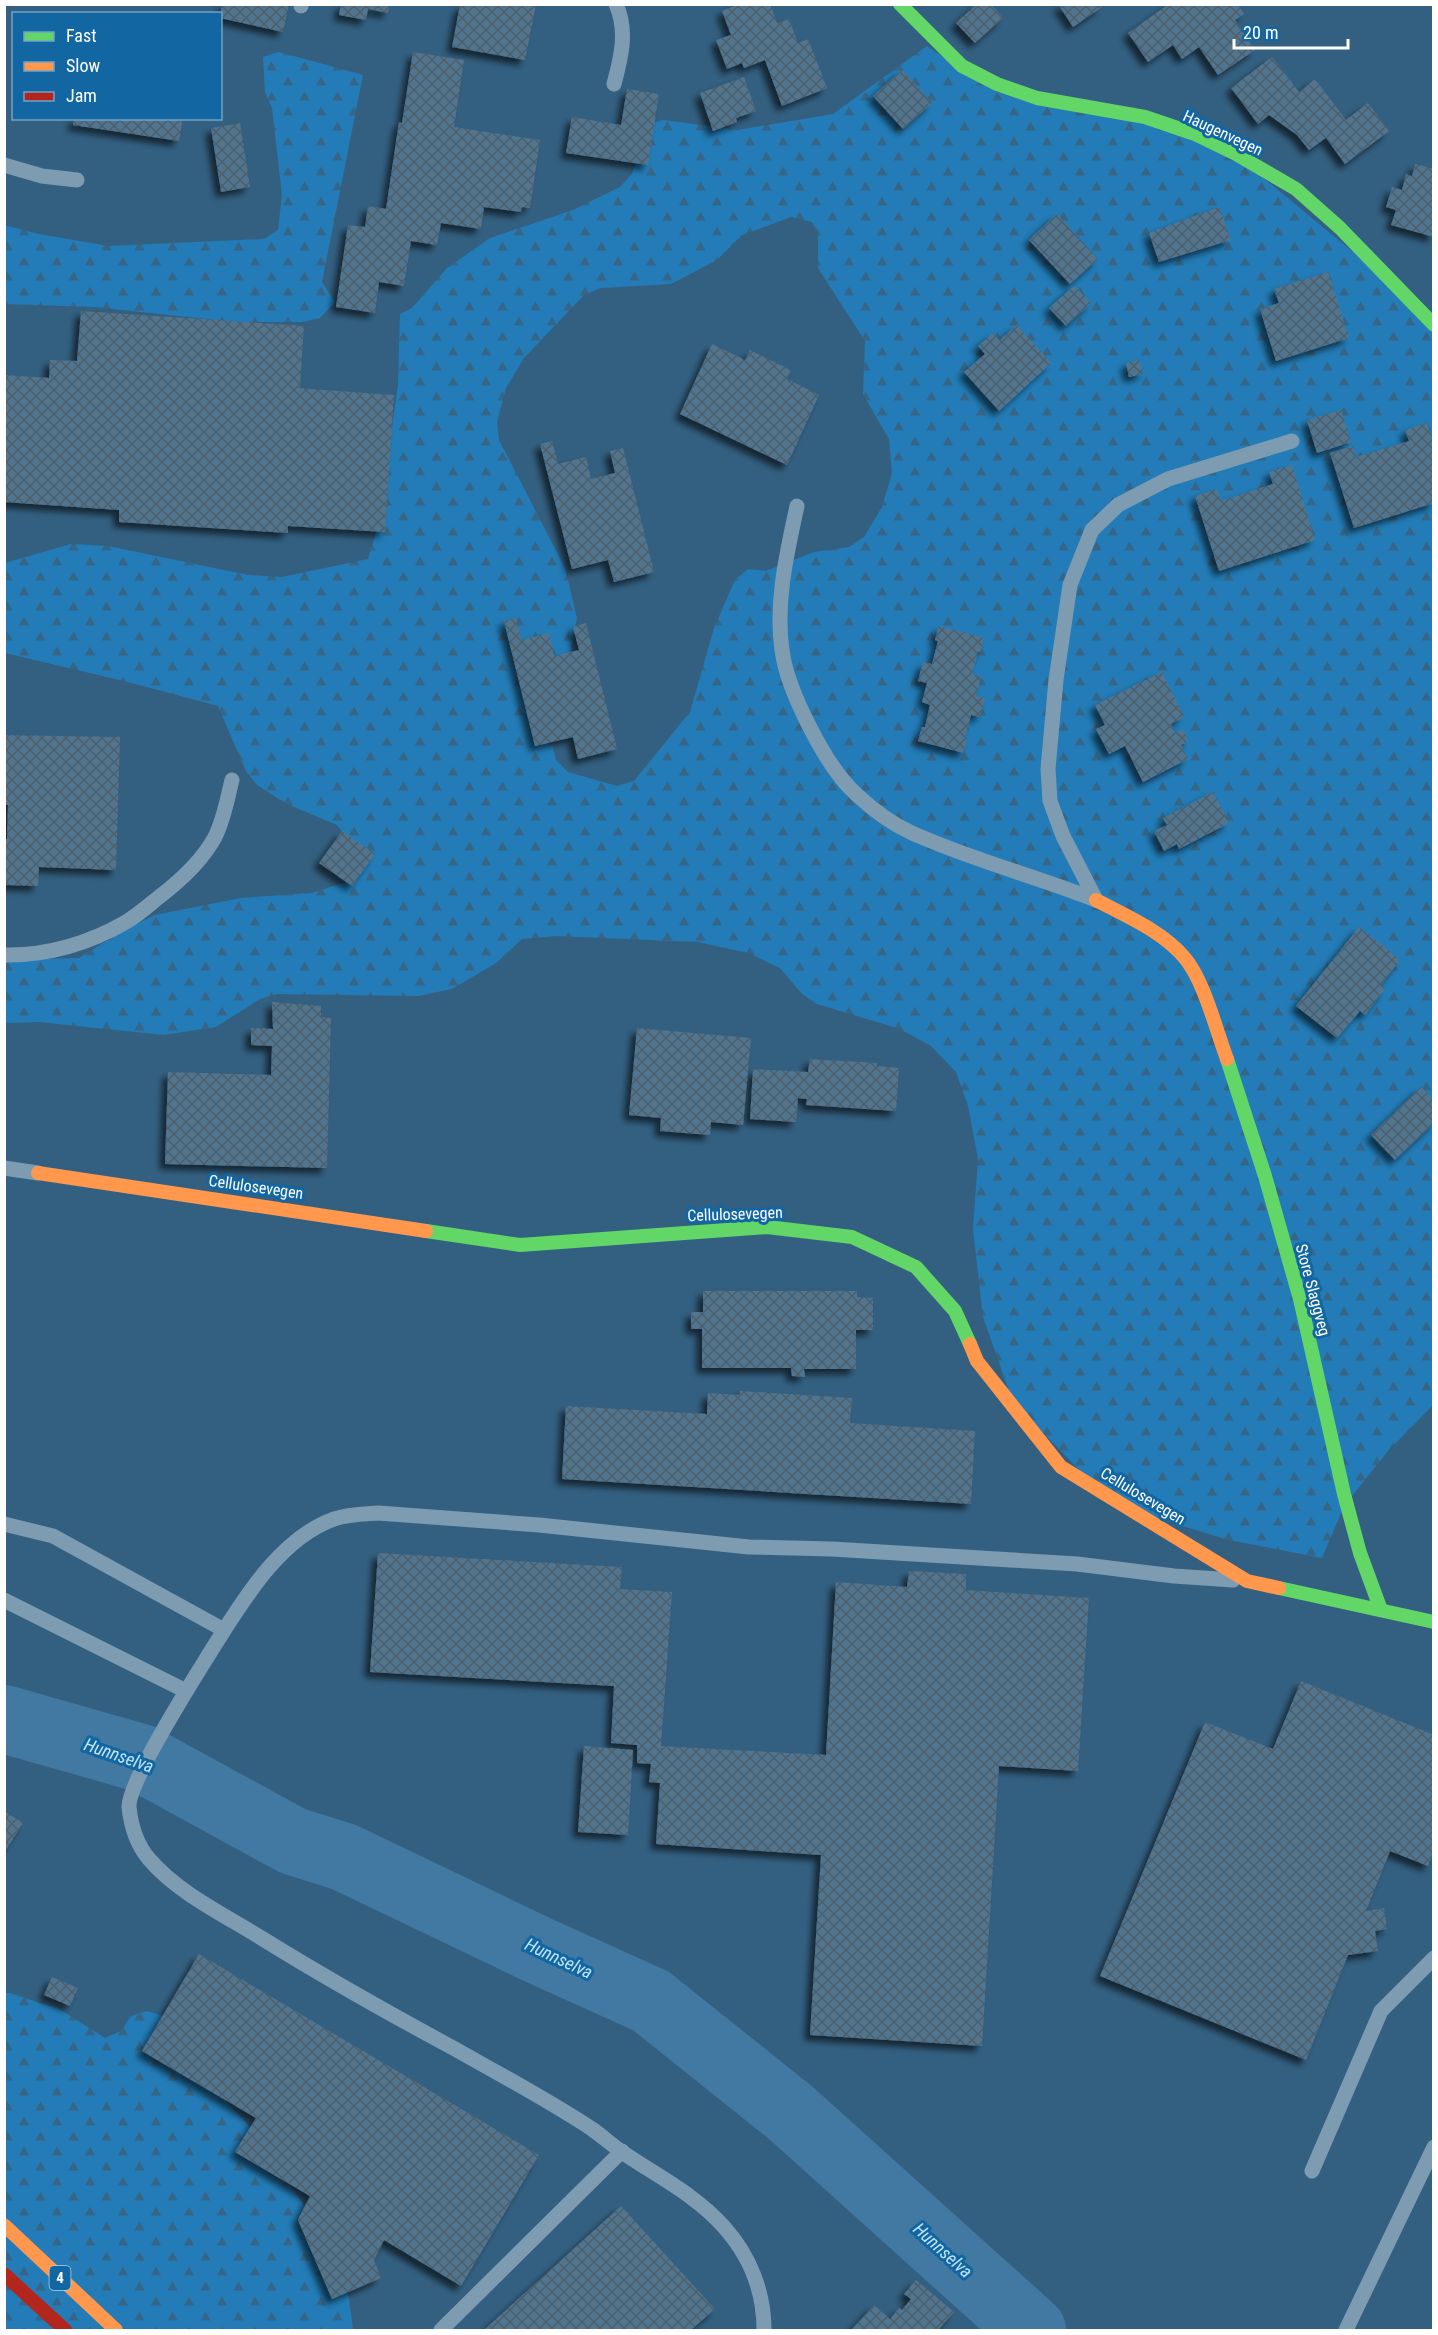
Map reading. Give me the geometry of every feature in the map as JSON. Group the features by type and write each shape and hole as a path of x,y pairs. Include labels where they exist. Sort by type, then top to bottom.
{"main road":[{"name":"Haugenvegen","path":"900,4 962,66 997,84 1037,98 1145,117 1195,134 1296,189 1340,228 1434,325"},
{"name":"Store Slaggveg","path":"1096,900 1144,926 1170,944 1185,958 1199,983 1229,1064 1268,1187 1300,1299 1344,1494 1360,1553 1381,1610"},
{"name":"Cellulosevegen","path":"38,1173 520,1245 767,1227 852,1237 916,1267 955,1311 976,1361 1061,1467 1247,1581 1434,1622"},
{"name":"4","path":"4,2225 116,2331"},
{"name":"4","path":"4,2274 64,2331"}],"lane":[{"path":"614,84 621,57 623,31 616,4"},
{"path":"4,165 42,176 77,180"},
{"path":"1096,900 1063,836 1050,801 1048,769 1056,680 1070,585 1092,530 1118,505 1168,479 1292,441"},
{"path":"797,506 780,599 782,651 795,699 839,775 854,793 872,808 910,832 973,857 1096,900"},
{"path":"4,955 28,955 60,949 93,939 128,921 183,879 214,839 222,821 232,780"},
{"name":"Cellulosevegen","path":"4,1168 38,1173"},
{"path":"764,2331 760,2294 752,2270 740,2247 724,2226 698,2202 591,2129 513,2081 325,1978 182,1889 149,1859 138,1843 132,1824 129,1799 156,1743 224,1630 261,1577 290,1546 314,1528 335,1519 378,1513 539,1525 749,1547 832,1549 1077,1564 1174,1576 1247,1581"},
{"path":"4,1524 53,1536 224,1630"},
{"path":"4,1600 186,1691"},
{"path":"1312,2171 1381,2011 1434,1958"},
{"path":"1346,2331 1434,2147"},
{"path":"441,2331 622,2151"}],"green space":[{"path":"927,46 978,81 1204,129 1433,318 1433,1405 1388,1451 1344,1506 1322,1558 1229,1540 1146,1515 1099,1490 1013,1402 983,1317 973,1229 978,1159 968,1106 956,1072 931,1046 900,1029 817,1004 802,994 780,968 748,953 698,942 556,936 522,939 496,963 452,989 418,996 277,994 260,999 216,1027 164,1035 39,1022 5,1023 5,954 44,959 79,958 124,930 155,915 241,898 312,893 346,882 357,869 358,851 337,825 287,804 257,785 246,771 218,706 5,653 5,563 71,544 108,546 248,575 282,577 368,559 378,526 398,385 400,314 412,308 447,268 490,238 573,210 620,187 632,174 647,125 663,120 738,130 833,114","holes":["791,217 812,222 818,235 818,268 865,341 863,394 889,439 892,473 882,507 864,537 849,547 814,552 766,571 748,569 735,580 714,628 690,712 634,781 617,786 568,772 556,760 552,743 577,618 565,568 499,440 497,422 506,388 524,358 584,295 601,288 671,284 717,260 742,235"]},
{"path":"279,52 363,75 322,282 335,302 320,318 303,322 234,322 95,307 5,304 4,225 39,234 108,246 264,239 278,230 282,195 272,108 265,92 263,57"},
{"path":"5,1993 61,2010 105,2038 121,2031 131,2016 147,2011 163,2016 214,2088 250,2127 301,2201 337,2263 349,2298 353,2330 5,2330"}],"building":[{"path":"222,4 289,4 283,32 222,18"},
{"path":"341,4 390,4 388,13 368,9 366,20 339,15"},
{"path":"740,4 770,4 777,23 789,19 798,43 808,39 827,88 782,106 765,60 744,68 742,63 727,69 716,40 731,35 722,11"},
{"path":"977,4 991,4 1003,18 975,43 956,23"},
{"path":"1058,4 1100,4 1102,7 1073,27"},
{"path":"1169,4 1238,4 1244,14 1235,20 1255,50 1218,75 1199,47 1182,59 1173,45 1148,62 1128,33"},
{"path":"460,5 536,5 525,60 452,47"},
{"path":"413,52 464,60 454,127 540,140 530,208 522,207 521,212 484,207 481,229 441,223 437,245 411,241 404,286 379,282 375,313 336,307 348,225 365,227 368,206 386,209 399,122 402,123"},
{"path":"1272,57 1299,92 1315,79 1346,120 1368,103 1389,131 1345,164 1326,138 1309,150 1297,135 1269,115 1258,124 1231,88"},
{"path":"902,70 932,103 903,129 873,96"},
{"path":"744,77 756,111 736,118 737,122 713,131 700,93"},
{"path":"627,89 659,94 648,165 566,153 572,117 621,125"},
{"path":"74,120 183,120 179,141 73,125"},
{"path":"240,123 250,187 221,192 211,128"},
{"path":"1415,164 1434,169 1434,237 1391,225 1396,210 1386,207 1392,187 1402,190 1406,174 1412,176"},
{"path":"1219,207 1231,240 1159,262 1149,233"},
{"path":"1057,214 1098,259 1070,284 1029,240"},
{"path":"1328,272 1349,338 1276,361 1260,309 1279,303 1274,289"},
{"path":"1074,286 1091,303 1066,326 1049,308"},
{"path":"81,311 304,326 300,387 297,388 394,395 385,532 288,526 288,533 119,522 119,510 4,502 4,375 49,378 50,360 77,361"},
{"path":"1017,325 1051,363 999,411 964,372 985,354 978,346 993,333 1000,340"},
{"path":"712,344 745,360 750,350 791,370 787,379 819,395 787,465 680,414"},
{"path":"1139,360 1143,374 1129,377 1126,363"},
{"path":"1341,410 1351,442 1317,453 1307,420"},
{"path":"1427,423 1434,443 1434,503 1354,528 1330,453 1353,446 1356,457 1409,441 1405,430"},
{"path":"552,441 558,464 586,457 591,479 615,473 610,451 623,448 654,572 614,582 608,560 572,569 540,444"},
{"path":"1292,465 1315,540 1219,571 1195,496 1217,489 1221,501 1273,484 1269,472"},
{"path":"516,618 521,640 549,633 554,656 579,650 573,627 586,623 617,749 578,759 573,737 535,746 504,621"},
{"path":"939,626 984,638 972,674 981,677 976,696 985,698 980,717 971,715 964,753 918,741 922,727 925,727 930,705 922,702 927,683 918,681 923,662 932,664"},
{"path":"1162,672 1184,717 1171,724 1175,733 1183,729 1188,741 1181,745 1188,759 1143,782 1125,746 1109,754 1096,729 1105,725 1095,705"},
{"path":"4,735 120,737 116,870 39,867 38,886 4,885 4,839 7,839 8,805 4,805"},
{"path":"1213,792 1229,823 1179,849 1177,844 1164,851 1154,831 1167,825 1163,818"},
{"path":"342,831 375,854 352,886 319,863"},
{"path":"1359,927 1400,960 1381,985 1385,989 1365,1015 1360,1011 1337,1038 1296,1006"},
{"path":"272,1002 321,1006 321,1017 331,1018 327,1168 165,1164 168,1072 271,1075 272,1046 251,1045 251,1028 273,1029"},
{"path":"637,1028 751,1038 743,1125 711,1122 710,1135 660,1131 661,1118 629,1115"},
{"path":"810,1059 877,1063 877,1066 899,1068 896,1111 806,1105 807,1099 798,1098 796,1122 750,1119 753,1069 808,1072"},
{"path":"1421,1087 1434,1100 1434,1123 1395,1160 1371,1135"},
{"path":"703,1291 857,1291 857,1297 873,1298 873,1330 856,1330 856,1369 804,1369 805,1377 792,1376 791,1368 702,1368 702,1329 691,1329 691,1312 703,1312"},
{"path":"740,1391 852,1398 850,1423 975,1431 971,1504 562,1479 566,1406 707,1414 708,1393 740,1395"},
{"path":"378,1553 622,1567 620,1589 672,1592 661,1746 826,1755 836,1582 907,1587 909,1571 966,1574 966,1590 1089,1598 1078,1771 999,1766 982,2046 810,2035 821,1855 656,1844 660,1783 649,1782 651,1764 637,1763 637,1745 611,1743 614,1686 370,1672"},
{"path":"1301,1681 1434,1735 1434,1852 1428,1866 1390,1851 1366,1911 1384,1908 1387,1929 1375,1931 1378,1951 1348,1955 1306,2060 1100,1976 1205,1722 1273,1749"},
{"path":"584,1746 633,1750 628,1835 578,1832"},
{"path":"4,1811 23,1823 4,1853"},
{"path":"199,1954 539,2155 461,2286 384,2240 374,2260 381,2278 332,2299 298,2220 310,2196 235,2152 256,2118 142,2051"},
{"path":"52,1977 78,1988 70,2006 44,1995"},
{"path":"621,2206 715,2309 691,2330 484,2330"},
{"path":"916,2280 954,2312 938,2330 851,2330 874,2305 890,2319 899,2308 902,2310 911,2299 904,2294"}],"waterway":[{"name":"Hunnselva","path":"4,1719 141,1758 293,1841 344,1857 538,1950 651,2001 791,2113 1032,2330"}],"traffic: fast":[{"path":"900,4 962,66 997,84 1037,98 1145,117 1195,134 1236,154 1296,189 1340,228 1434,325"},
{"path":"1227,1059 1265,1176 1300,1299 1344,1494 1360,1553 1381,1610"},
{"path":"426,1231 520,1245 767,1227 852,1237 916,1267 955,1311 970,1344"},
{"path":"1279,1588 1434,1622"}],"traffic: slow":[{"path":"1096,900 1165,939 1184,957 1198,979 1227,1059"},
{"path":"38,1173 426,1231"},
{"path":"970,1344 977,1361 1061,1467 1247,1581 1279,1588"},
{"path":"4,2225 116,2330"}],"traffic: jam":[{"path":"4,2274 65,2330"}]}
